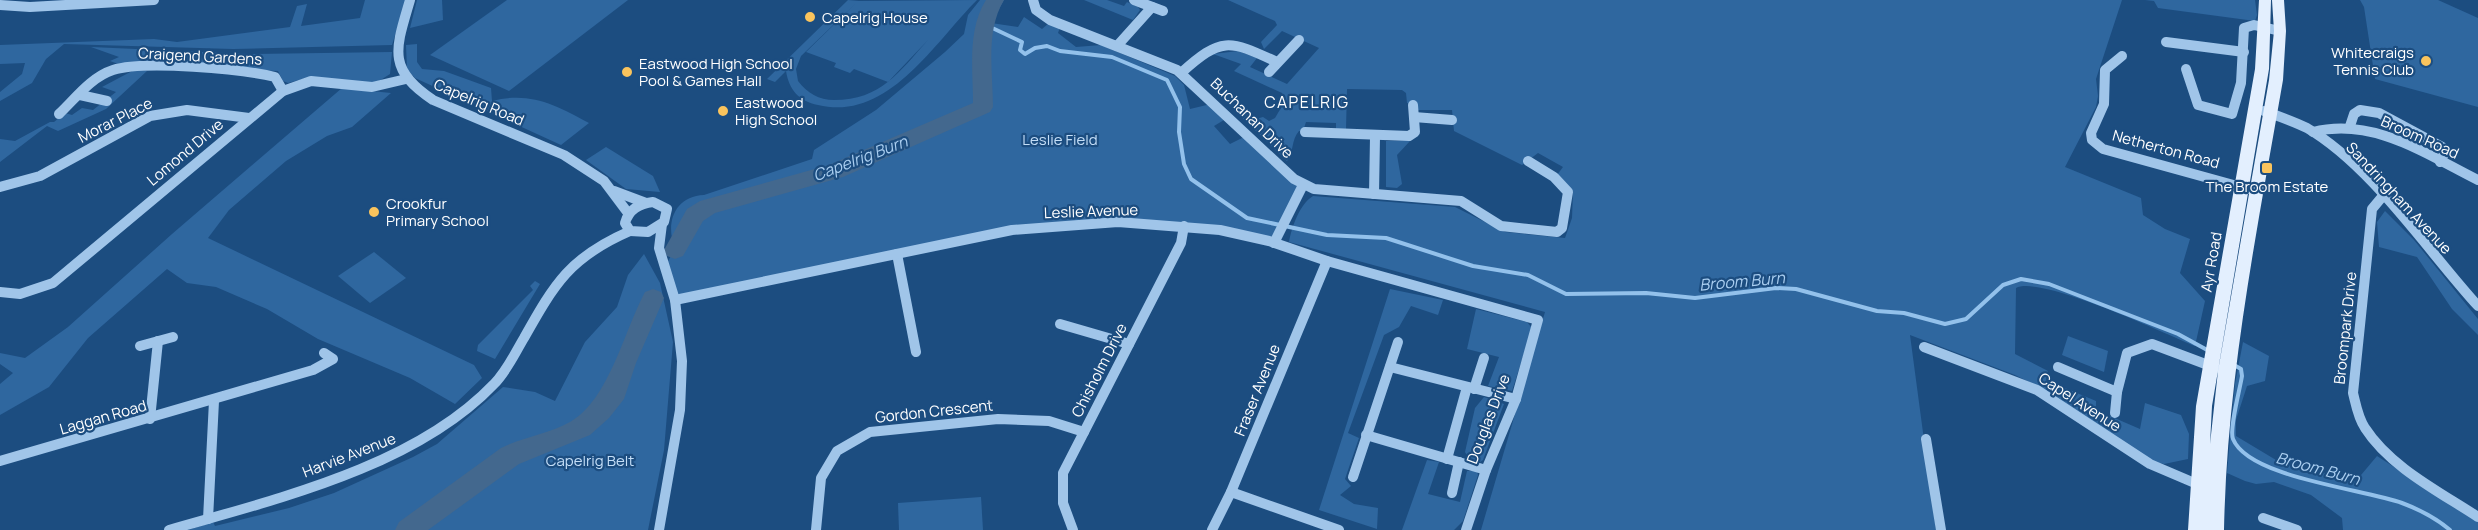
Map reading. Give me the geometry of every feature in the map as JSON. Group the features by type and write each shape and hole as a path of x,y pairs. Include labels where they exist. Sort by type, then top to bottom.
{"main road":[{"name":"Ayr Road","path":"2197,530 2198,485 2210,366 2242,186 2263,111 2276,80 2273,30 2265,0"},
{"name":"Ayr Road","path":"2273,30 2278,0"},
{"name":"Ayr Road","path":"2215,530 2226,371 2256,192 2263,111"},
{"path":"2222,298 2237,304"}],"street":[{"path":"0,5 30,7 154,0"},
{"path":"406,79 400,72 398,61 410,0"},
{"name":"Buchanan Drive","path":"1033,0 1039,13 1050,20 1181,73 1294,179 1303,184 1323,190 1461,201 1501,226 1557,232 1562,228 1568,192 1554,177 1528,161"},
{"path":"1134,0 1163,11"},
{"path":"1117,46 1152,7"},
{"path":"2186,69 2198,105 2224,114 2232,114 2237,105 2244,52 2244,28 2254,25 2273,30"},
{"path":"1269,72 1299,40"},
{"path":"2166,42 2244,52"},
{"path":"1181,73 1208,49 1229,45 1252,45 1277,62"},
{"name":"Netherton Road","path":"2122,57 2105,70 2104,104 2091,133 2092,140 2103,149 2242,186 2256,192"},
{"name":"Craigend Gardens","path":"59,114 94,81 121,67 240,70 266,73 275,76 283,91"},
{"name":"Lomond Drive","path":"0,292 20,294 53,283 283,91 311,81 372,87 406,79"},
{"name":"Capelrig Road","path":"406,79 416,90 433,100 564,155 604,181 614,191 628,213"},
{"path":"80,95 107,101"},
{"path":"1413,105 1414,117 1452,120"},
{"name":"Morar Place","path":"0,187 40,176 150,116 167,110 194,110 249,118"},
{"path":"2350,126 2354,114 2361,110 2379,113 2442,147 2445,152 2440,162"},
{"name":"Sandringham Avenue","path":"2263,111 2313,132 2343,157 2382,197 2478,306"},
{"name":"Buchanan Drive","path":"1305,132 1375,137 1409,136 1415,132 1414,117"},
{"name":"Broom Road","path":"2313,132 2325,127 2350,126 2373,131 2478,180"},
{"path":"1374,194 1375,137"},
{"path":"1277,238 1303,184"},
{"name":"Capelrig Road","path":"614,191 646,203"},
{"name":"Broompark Drive","path":"2382,197 2375,202 2373,209 2353,393 2357,409 2370,435 2399,462 2478,517"},
{"path":"659,530 680,410 682,361 675,300 659,248 662,224 666,218 667,209 659,203 646,203 628,213 625,223 630,231 645,233 662,224"},
{"name":"Leslie Avenue","path":"675,300 1012,230 1118,222 1184,226 1277,238 1327,261 1538,320"},
{"name":"Chisholm Drive","path":"1073,530 1068,522 1060,490 1063,473 1181,243 1184,226"},
{"name":"Harvie Avenue","path":"169,530 333,480 378,463 438,429 491,387 504,372 550,290 563,273 582,256 612,237 630,231"},
{"path":"645,233 659,248"},
{"path":"897,254 916,352"},
{"name":"Fraser Avenue","path":"1212,530 1231,492 1327,261"},
{"name":"Douglas Drive","path":"1466,530 1486,470 1516,399 1538,320"},
{"path":"1060,324 1130,344"},
{"path":"140,346 173,337"},
{"path":"150,419 158,341"},
{"path":"1353,477 1398,342"},
{"path":"2115,413 2117,392 2127,353 2136,348 2152,344 2226,371"},
{"name":"Capel Avenue","path":"1924,347 2037,390 2150,464 2216,492"},
{"name":"Laggan Road","path":"0,462 214,401 313,370 333,359 324,353"},
{"path":"1452,493 1453,461 1471,388 1484,358"},
{"path":"1390,367 1516,399"},
{"path":"2058,367 2117,392"},
{"path":"208,519 214,401"},
{"name":"Gordon Crescent","path":"816,530 821,478 837,451 870,432 1009,419 1049,421 1084,432"},
{"path":"1366,435 1486,470"},
{"path":"1926,439 1941,530"},
{"path":"1231,492 1339,530"},
{"path":"2263,518 2297,530"}],"green space":[{"path":"365,0 406,0 392,45 233,49 64,44 46,59 32,83 0,101 0,92 22,74 25,63 0,64 0,45 154,39 177,42 290,27 297,6 307,4 301,26 360,18"},
{"path":"417,0 442,0 443,20 410,28"},
{"path":"507,0 628,0 509,91 430,55"},
{"path":"848,0 977,0 908,75 888,91 866,102 843,107 818,105 805,101 796,94 786,71 775,82 767,79","holes":["856,3 806,52 836,63 834,67 850,73 854,69 888,82 864,95 850,99 829,100 818,97 805,89 798,81 796,69 801,56","928,40 908,63 889,81"]},
{"name":"Leslie Field","path":"980,0 1004,0 991,23 1018,27 1024,17 1042,29 1049,23 1060,27 1058,33 1076,47 1101,45 1175,76 1184,85 1190,109 1215,103 1229,117 1214,126 1230,144 1248,135 1303,185 1269,241 1118,222 1013,230 675,300 665,267 675,248 671,230 674,213 685,200 812,159 814,150 876,110 945,52 964,34 968,15"},
{"path":"1084,0 1107,0 1124,6 1127,2 1140,10 1133,20"},
{"path":"1228,0 2122,0 2096,79 2098,96 2096,107 2065,167 2141,198 2143,215 2165,229 2190,239 2180,273 2205,301 2195,346 2103,307 2075,297 2030,286 2016,288 2015,354 2048,371 2046,380 2096,401 2096,410 2140,429 2145,403 2181,415 2189,434 2188,459 2164,464 2154,462 2051,393 2015,375 1910,335 1936,530 1481,530 1545,312 1289,242 1290,236 1300,210 1313,196 1455,207 1505,232 1565,238 1572,218 1573,192 1557,175 1563,167 1538,153 1522,165 1454,131 1452,110 1418,110 1416,104 1407,103 1406,93 1402,90 1347,89 1346,129 1336,130 1336,123 1306,122 1303,131 1299,131 1296,135 1287,161 1233,109 1244,110 1256,119 1263,117 1269,121 1275,118 1285,101 1282,93 1234,71 1241,64 1213,54 1238,51 1257,58 1250,67 1287,84 1319,48 1282,31 1264,49 1261,42 1277,25 1275,21"},
{"path":"2145,0 2255,0 2257,15 2255,21 2158,8 2154,1"},
{"name":"Whitecraigs Tennis Club","path":"2360,0 2438,0 2478,18 2478,107 2375,79 2364,7"},
{"path":"417,44 417,62 422,69 444,71 491,88 492,101 519,98 542,101 589,123 561,145 415,78 407,69 406,45"},
{"path":"91,47 248,54 392,52 390,74 376,83 306,78 288,83 283,81 278,71 121,65 110,61 119,57"},
{"path":"134,70 147,71 106,109 58,131 47,126 0,162 0,139 15,141 54,122 65,113 72,115 82,108 93,110 116,92 102,87"},
{"path":"342,88 391,93 352,127 327,136 286,161 229,210 208,238 474,365 482,378 455,404 410,378 318,339 267,309 216,287 187,283 167,269 88,338 49,387 0,415 0,384 13,373 0,364 0,353 25,358 68,327"},
{"path":"1386,141 1410,141 1397,155 1402,184 1397,188 1386,187"},
{"path":"606,147 653,176 660,192 626,189 586,160"},
{"path":"2385,211 2414,240 2478,319 2478,335 2452,309 2417,257 2379,247 2377,222"},
{"path":"374,252 406,278 370,303 338,276"},
{"name":"Capelrig Belt","path":"644,254 660,283 673,342 664,450 648,530 188,530 213,522 215,526 289,508 334,493 437,444 503,387 535,392 555,401 585,342 617,307 628,275"},
{"path":"535,281 540,284 495,359 477,351 478,345 533,290 530,286"},
{"path":"1390,289 1443,300 1438,315 1411,306 1399,327 1384,335 1348,433 1359,438 1345,479 1351,486 1340,495 1354,504 1378,508 1377,529 1319,510"},
{"path":"1476,309 1527,322 1532,328 1512,391 1488,386 1499,357 1467,349"},
{"path":"2068,336 2108,351 2104,372 2062,355"},
{"path":"2243,342 2269,356 2265,381 2247,386 2236,420 2236,436 2276,460 2356,481 2377,456 2478,521 2478,530 2343,530 2342,518 2311,495 2274,482 2256,484 2227,473 2235,384"},
{"path":"1484,397 1504,404 1483,460 1480,462 1470,460 1465,452 1475,408"},
{"path":"1427,460 1439,462 1428,494 1460,502 1467,471 1477,471 1478,475 1463,521 1454,530 1402,530"},
{"path":"981,497 983,530 899,530 898,503"}],"waterway":[{"name":"Capelrig Burn","path":"675,250 695,215 708,207 835,171 983,107 984,35 989,9 995,0"},
{"name":"Broom Burn","path":"986,25 1022,42 1020,50 1025,54 1035,48 1047,46 1060,51 1112,57 1167,80 1180,107 1179,132 1184,164 1191,179 1247,218 1327,235 1386,238 1473,266 1528,275 1566,294 1646,293 1695,298 1776,288 1796,289 1877,311 1904,313 1945,324 1966,319 2003,285 2021,279 2049,284 2178,334 2209,351"},
{"name":"Capelrig Burn","path":"408,530 510,456 525,448 561,438 581,428 600,411 615,392 624,363 653,298"},
{"name":"Broom Burn","path":"2234,365 2241,369 2242,376 2232,434 2243,452 2283,473 2402,503 2450,530"}],"place":[{"name":"Capelrig House","path":"810,17"},
{"name":"Whitecraigs Tennis Club","path":"2426,61"},
{"name":"Eastwood High School Pool & Games Hall","path":"627,72"},
{"name":"Eastwood High School","path":"723,111"},
{"name":"The Broom Estate","path":"2267,168"},
{"name":"Crookfur Primary School","path":"374,212"}],"district":[{"name":"CAPELRIG","path":"1307,102"}]}
